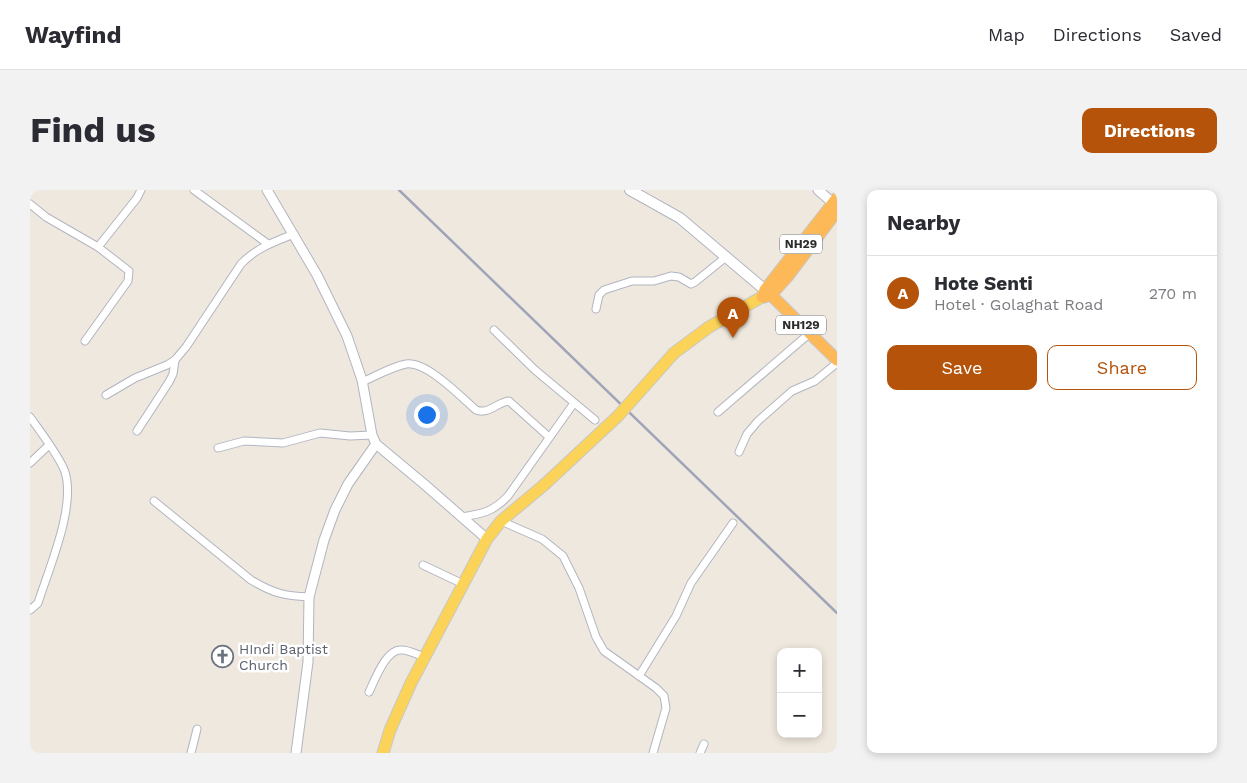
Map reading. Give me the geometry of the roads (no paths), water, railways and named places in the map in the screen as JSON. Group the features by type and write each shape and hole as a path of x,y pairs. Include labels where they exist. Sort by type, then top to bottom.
{"highway":[{"name":"NH29","path":"766,294 835,212"},
{"name":"NH29","path":"766,294 788,276 835,212"},
{"name":"NH129","path":"766,294 836,357"}],"main road":[{"path":"383,753 400,706 487,539 501,521 544,485 618,416 674,353 709,327 766,294 680,218 630,190"}],"street":[{"path":"98,246 137,198 141,190"},
{"path":"194,190 268,244"},
{"path":"267,190 294,234 347,336 362,382 374,439 335,510 324,540 309,597 308,662 296,753"},
{"path":"818,190 835,212"},
{"path":"30,204 46,217 98,246 129,271 128,281 84,341"},
{"path":"106,395 135,378 167,366 175,360 250,254 268,244 294,234"},
{"path":"596,309 599,295 604,290 632,281 654,281 671,276 679,277 691,284 726,257"},
{"path":"494,330 516,352 595,420"},
{"path":"718,412 810,333"},
{"path":"739,452 747,434 758,421 792,391 815,381 836,357"},
{"path":"137,431 169,382 173,374 175,360"},
{"path":"362,382 404,364 420,366 481,412 488,411 505,401 509,401 549,437"},
{"path":"461,517 481,515 501,504 574,403"},
{"path":"30,417 64,472 68,490 66,515 38,603 30,610"},
{"path":"218,448 244,441 283,443 320,433 374,439 487,539"},
{"path":"30,463 49,445"},
{"path":"154,501 252,580 268,590 285,596 309,597"},
{"path":"501,521 542,539 563,556 572,573 596,637 604,651 656,688 664,696 666,708 652,753"},
{"path":"639,676 676,616 691,583 732,524"},
{"path":"424,565 464,584"},
{"path":"369,692 388,656 395,650 403,650 425,657"},
{"path":"191,753 197,729"},
{"path":"700,753 704,744"}],"railway":[{"path":"399,190 837,613"}],"place":[{"name":"Hote Senti","path":"733,338"},
{"name":"HIndi Baptist Church","path":"223,657"}]}
